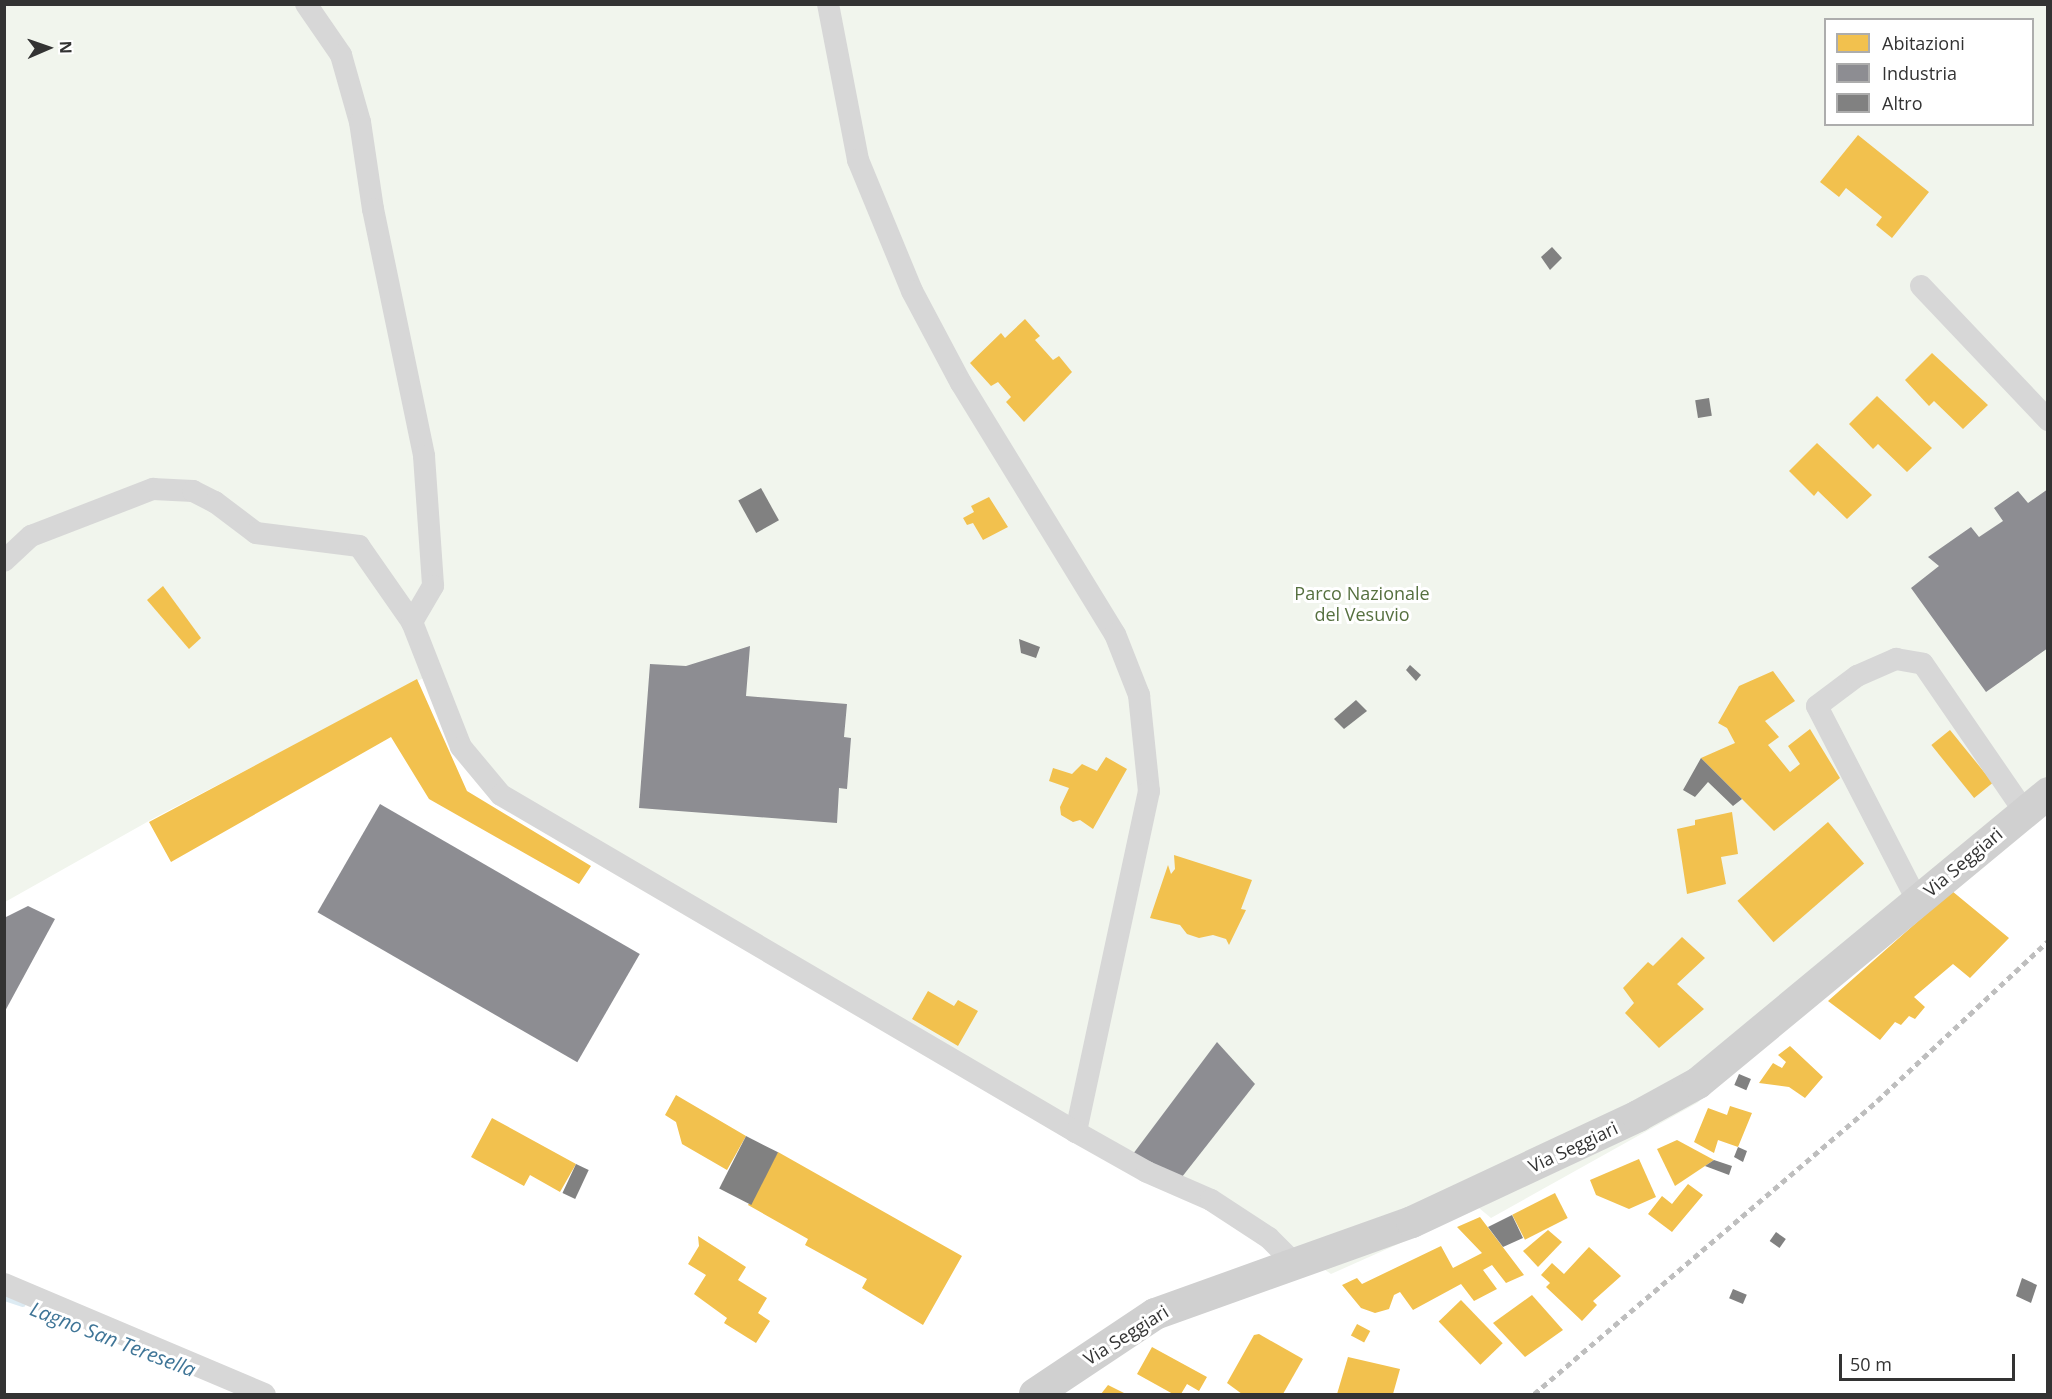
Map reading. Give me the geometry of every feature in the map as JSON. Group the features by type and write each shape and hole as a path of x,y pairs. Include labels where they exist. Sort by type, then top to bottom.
{"main road":[{"name":"Via Seggiari","path":"1035,1395 1155,1314 1293,1262 1412,1222 1638,1116 1698,1083 2036,802"}],"street":[{"path":"306,4 341,54 360,122 373,209 424,456 433,586 412,622"},
{"path":"828,4 858,160 912,291 961,383 1115,634 1139,694 1149,791 1076,1132"},
{"path":"1921,286 2048,420"},
{"path":"4,561 31,536 153,489 193,491 215,502 256,533 359,546 412,622 461,747 501,795 1076,1132 1147,1172 1211,1200 1269,1238 1293,1262"},
{"path":"1917,900 1817,706 1857,676 1896,659 1923,664 2036,802"},
{"path":"4,1284 265,1395"}],"green space":[{"name":"Parco Nazionale del Vesuvio","path":"5,5 2047,5 2047,813 1697,1103 1491,1218 1479,1208 1331,1274 1244,1214 1072,1128 476,778 431,674 156,817 5,902"}],"building: Abitazioni":[{"path":"1858,135 1929,192 1892,238 1876,225 1882,217 1846,188 1839,197 1820,182"},
{"path":"1025,319 1040,336 1035,340 1053,360 1059,356 1072,372 1024,422 1006,402 1011,397 998,382 991,386 970,363 1001,333 1005,338"},
{"path":"1932,353 1988,405 1963,429 1934,401 1929,406 1905,380"},
{"path":"1877,396 1932,448 1907,472 1878,444 1873,449 1849,424"},
{"path":"1817,443 1872,495 1847,519 1818,491 1814,496 1789,471"},
{"path":"989,497 1008,527 983,540 973,523 967,525 963,518 974,512 971,506"},
{"path":"163,586 201,638 189,649 147,600"},
{"path":"1773,671 1795,701 1765,721 1779,737 1768,745 1790,772 1800,764 1788,746 1810,729 1840,778 1774,831 1701,758 1735,743 1727,728 1718,723 1739,686"},
{"path":"417,679 467,791 591,866 579,884 429,799 391,737 171,862 149,822"},
{"path":"1950,730 1993,783 1974,798 1931,745"},
{"path":"1106,757 1127,769 1093,829 1080,820 1073,822 1061,815 1060,807 1069,788 1049,781 1053,768 1072,774 1082,764 1097,771"},
{"path":"1732,812 1738,854 1721,857 1726,884 1687,894 1677,829 1695,825 1695,820"},
{"path":"1828,822 1864,864 1774,942 1737,901"},
{"path":"1174,855 1252,880 1241,909 1246,910 1229,945 1226,939 1213,935 1199,938 1187,934 1180,925 1150,918 1168,865 1171,874 1175,869"},
{"path":"1952,891 2009,938 1970,978 1953,964 1914,997 1925,1007 1915,1019 1909,1016 1901,1025 1895,1022 1880,1040 1828,1001"},
{"path":"1682,937 1705,958 1677,984 1704,1009 1659,1048 1625,1013 1634,1003 1623,988 1648,962 1653,966"},
{"path":"928,991 954,1006 958,1000 978,1011 958,1046 912,1019"},
{"path":"1790,1046 1823,1077 1805,1098 1789,1087 1759,1083 1773,1063 1782,1068 1786,1062 1778,1055"},
{"path":"676,1095 746,1136 727,1170 682,1144 676,1122 665,1115"},
{"path":"1730,1106 1752,1113 1738,1147 1718,1140 1714,1153 1694,1142 1708,1108 1727,1115"},
{"path":"492,1118 576,1164 560,1192 530,1175 524,1186 471,1157"},
{"path":"1677,1140 1714,1160 1675,1186 1657,1149"},
{"path":"778,1152 962,1256 923,1325 862,1288 867,1279 805,1245 808,1239 748,1205"},
{"path":"1639,1159 1656,1197 1629,1209 1596,1195 1590,1180"},
{"path":"1688,1184 1703,1195 1672,1232 1648,1214 1662,1196 1672,1204"},
{"path":"1555,1193 1568,1218 1525,1240 1512,1215"},
{"path":"1480,1217 1524,1275 1506,1283 1492,1265 1483,1270 1497,1289 1474,1301 1461,1284 1413,1310 1400,1292 1394,1295 1389,1309 1375,1313 1361,1308 1342,1285 1357,1278 1362,1284 1441,1246 1453,1268 1482,1253 1457,1227"},
{"path":"1548,1230 1562,1242 1538,1267 1523,1251"},
{"path":"698,1236 746,1267 738,1280 767,1298 758,1313 770,1321 756,1343 724,1323 727,1318 694,1294 706,1275 688,1264 699,1246"},
{"path":"1589,1247 1621,1276 1593,1301 1597,1305 1582,1321 1546,1287 1550,1283 1541,1275 1552,1263 1564,1274"},
{"path":"1532,1295 1563,1330 1525,1357 1493,1323"},
{"path":"1461,1300 1503,1343 1480,1365 1439,1322"},
{"path":"1357,1324 1370,1331 1364,1343 1351,1335"},
{"path":"1259,1334 1303,1359 1283,1394 1242,1394 1227,1383 1254,1335"},
{"path":"1152,1347 1207,1377 1199,1391 1187,1384 1181,1394 1173,1394 1137,1374"},
{"path":"1348,1357 1400,1369 1393,1394 1337,1394"},
{"path":"1108,1385 1126,1394 1101,1394"}],"building: Industria":[{"path":"2048,489 2048,648 1986,692 1911,588 1939,566 1928,557 1971,527 1979,537 2003,521 1994,508 2018,491 2028,503"},
{"path":"750,646 746,696 847,704 844,737 851,738 847,789 839,788 837,823 639,808 650,664 686,666"},
{"path":"380,804 640,954 577,1062 318,912"},
{"path":"28,906 55,919 4,1013 4,918"},
{"path":"1217,1042 1255,1084 1178,1182 1127,1162"}],"building: Altro":[{"path":"1552,247 1562,258 1550,270 1541,257"},
{"path":"1709,398 1712,416 1698,418 1695,400"},
{"path":"761,488 779,520 756,533 738,501"},
{"path":"1019,639 1040,647 1036,658 1021,653"},
{"path":"1410,665 1421,675 1416,681 1406,670"},
{"path":"1356,700 1367,711 1344,729 1334,719"},
{"path":"1701,758 1742,799 1733,806 1708,782 1695,797 1683,790"},
{"path":"1739,1074 1751,1079 1746,1090 1734,1085"},
{"path":"746,1136 778,1152 751,1205 719,1189"},
{"path":"1738,1147 1747,1151 1743,1162 1734,1157"},
{"path":"1714,1160 1732,1166 1729,1175 1705,1166"},
{"path":"576,1164 589,1170 575,1199 562,1193"},
{"path":"1512,1215 1523,1238 1503,1247 1488,1227"},
{"path":"1776,1232 1786,1239 1780,1248 1770,1241"},
{"path":"2022,1278 2037,1285 2031,1303 2016,1296"},
{"path":"1733,1289 1747,1295 1743,1304 1729,1298"}],"waterway":[{"name":"Lagno San Teresella","path":"4,1297 22,1303"}],"railway":[{"path":"1534,1394 1877,1101 2048,941"}]}
